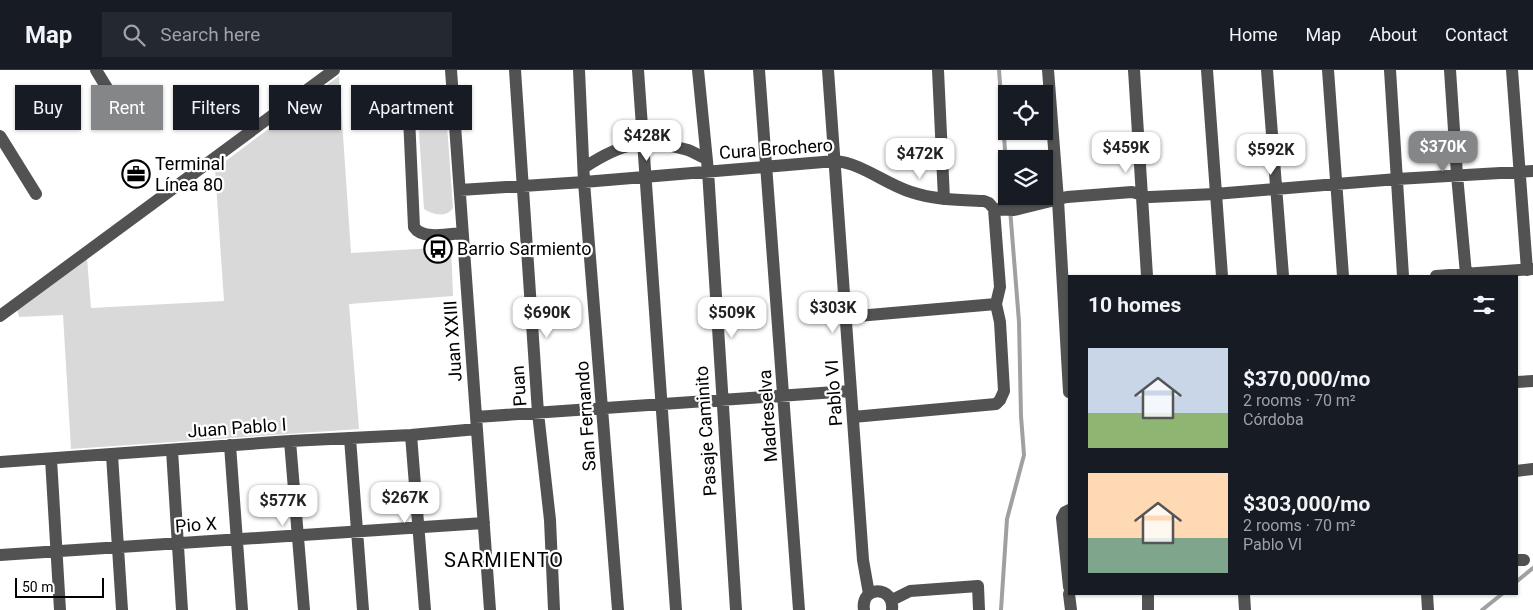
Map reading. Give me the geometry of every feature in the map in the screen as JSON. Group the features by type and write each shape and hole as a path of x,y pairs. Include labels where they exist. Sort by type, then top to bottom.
{"street":[{"path":"96,70 105,85"},
{"path":"0,316 334,70"},
{"name":"Juan XXIII","path":"451,70 452,85"},
{"name":"Puan","path":"515,70 538,413 550,520 554,610"},
{"name":"San Fernando","path":"579,70 585,166 584,182 618,610"},
{"path":"638,70 676,610"},
{"name":"Pasaje Caminito","path":"698,70 705,158 708,172 736,610"},
{"name":"Madreselva","path":"759,70 799,610"},
{"name":"Pablo VI","path":"828,70 862,560 869,594"},
{"path":"938,70 944,199"},
{"path":"1048,70 1068,375"},
{"path":"1134,70 1147,275"},
{"path":"1207,70 1222,275"},
{"path":"1267,70 1283,275"},
{"path":"1328,70 1343,275"},
{"path":"1390,70 1403,275"},
{"path":"1450,70 1456,175 1466,274"},
{"path":"1451,275 1530,269 1519,172 1512,70"},
{"path":"410,130 414,227 422,234 462,234"},
{"name":"Juan XXIII","path":"456,130 490,610"},
{"path":"0,136 36,194"},
{"path":"585,166 624,146 644,143 666,145 690,151 705,158"},
{"name":"Cura Brochero","path":"460,190 584,182 835,161 851,163 910,192 944,199 984,201 1004,210"},
{"path":"853,417 996,404 1000,400 1004,391 1000,322 996,304 1000,287 1004,210 1067,197 1132,192 1150,197 1215,194 1397,179 1533,171"},
{"path":"846,317 996,304"},
{"path":"1518,382 1533,381"},
{"name":"Juan Pablo I","path":"0,462 350,438 411,436 538,413 850,391"},
{"path":"411,436 425,610"},
{"path":"350,438 363,610"},
{"path":"290,442 304,610"},
{"path":"230,446 242,610"},
{"path":"172,450 182,610"},
{"path":"112,455 122,610"},
{"path":"51,459 60,610"},
{"path":"1518,471 1533,469"},
{"path":"1065,514 1068,569"},
{"name":"Pio X","path":"0,555 484,523"},
{"path":"864,610 863,603 869,594 882,591 889,596 892,605 910,591 978,586 979,610"},
{"path":"1069,595 1071,610"},
{"path":"1148,595 1148,610"},
{"path":"1244,595 1245,610"},
{"path":"1427,595 1428,610"}],"shaded area":[{"path":"339,76 340,85 327,85"},
{"path":"341,106 351,253 451,247 453,296 349,304 359,429 71,449 63,315 19,317 17,309 87,258 91,308 224,301 215,169 269,128 341,130"},
{"path":"420,130 447,130 453,208 447,213 431,213 424,209"}],"waterway":[{"path":"999,70 1005,150"},
{"path":"1001,610 1007,519 1024,455 1021,416 1019,322 1010,205"},
{"path":"1518,580 1533,568"},
{"path":"1482,610 1501,595"}],"place":[{"name":"Terminal Línea 80","path":"136,174"},
{"name":"Barrio Sarmiento","path":"438,249"}],"district":[{"name":"SARMIENTO","path":"504,560"}]}
